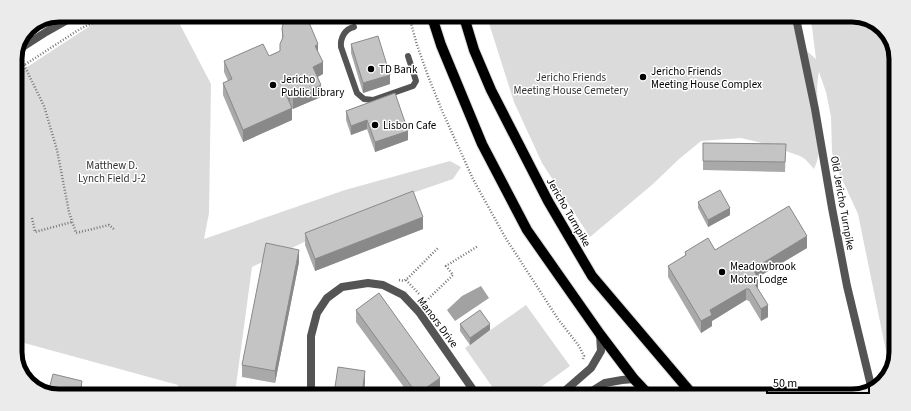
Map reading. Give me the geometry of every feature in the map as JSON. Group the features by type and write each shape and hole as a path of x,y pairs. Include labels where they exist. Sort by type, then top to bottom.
{"main road":[{"path":"434,22 441,44 482,144 527,230 600,334 643,389"},
{"name":"Jericho Turnpike","path":"466,22 474,50 492,90 548,201 592,276 688,389"}],"street":[{"path":"24,46 64,22"},
{"name":"Old Jericho Turnpike","path":"797,22 815,109 847,286 871,384"},
{"name":"Manors Drive","path":"311,389 311,336 317,312 327,298 342,287 368,283 383,285 403,295 419,312 473,389"},
{"path":"567,389 592,368 601,351 600,334"},
{"path":"596,389 605,383 634,379"}],"lane":[{"path":"354,27 349,28 340,41 357,93 364,99 373,100 413,86 416,81 408,56"}],"path":[{"path":"94,22 80,29 24,65 44,106 57,150 69,212 76,233 109,225 115,230"},
{"path":"411,22 428,76 473,179 505,237 554,313 579,346 584,356 583,360"},
{"path":"32,218 35,232 72,222"},
{"path":"429,308 425,302 453,275 446,266 478,246"},
{"path":"395,278 404,281 438,248"}],"green space":[{"name":"Matthew D. Lynch Field J-2","path":"96,22 179,22 211,84 209,213 204,239 345,190 450,161 461,167 453,179 392,200 252,267 236,389 178,389 178,385 22,342 22,70"},
{"name":"Jericho Friends Meeting House Cemetery","path":"489,22 798,22 798,37 808,52 816,59 810,22 852,22 871,27 884,40 889,56 888,359 858,214 835,164 832,152 831,117 826,92 819,72 817,96 820,146 814,169 805,159 800,156 766,144 741,138 701,141 590,237 542,163 514,102"},
{"path":"526,305 570,366 538,389 494,389 465,348"}],"shaded area":[{"path":"481,286 489,298 455,321 447,310 462,296"}],"building":[{"name":"Jericho Public Library","path":"284,22 309,22 318,44 315,46 323,62 313,67 321,85 293,97 290,91 285,92 292,108 243,130 223,83 232,79 224,61 263,44 269,56 280,51 280,44 283,37 282,28"},
{"name":"TD Bank","path":"378,36 390,75 363,83 351,44"},
{"name":"Lisbon Cafe","path":"395,93 408,131 375,142 367,120 351,126 346,111"},
{"path":"703,143 786,144 785,162 703,161"},
{"path":"720,190 730,208 708,220 698,202"},
{"path":"413,191 423,217 315,259 305,233"},
{"name":"Meadowbrook Motor Lodge","path":"789,206 807,236 753,269 758,278 753,281 768,305 761,309 749,289 746,289 710,310 712,315 701,321 668,266 686,255 685,252 708,238 715,250"},
{"path":"266,243 299,250 275,371 242,365"},
{"path":"379,293 440,378 424,389 413,389 356,310"},
{"path":"480,310 490,324 470,338 460,324"},
{"path":"338,367 365,371 363,389 335,389"},
{"path":"53,374 82,381 81,389 50,387"}],"place":[{"name":"TD Bank","path":"371,69"},
{"name":"Jericho Friends Meeting House Complex","path":"643,77"},
{"name":"Jericho Public Library","path":"273,85"},
{"name":"Lisbon Cafe","path":"375,125"},
{"name":"Meadowbrook Motor Lodge","path":"722,272"}]}
